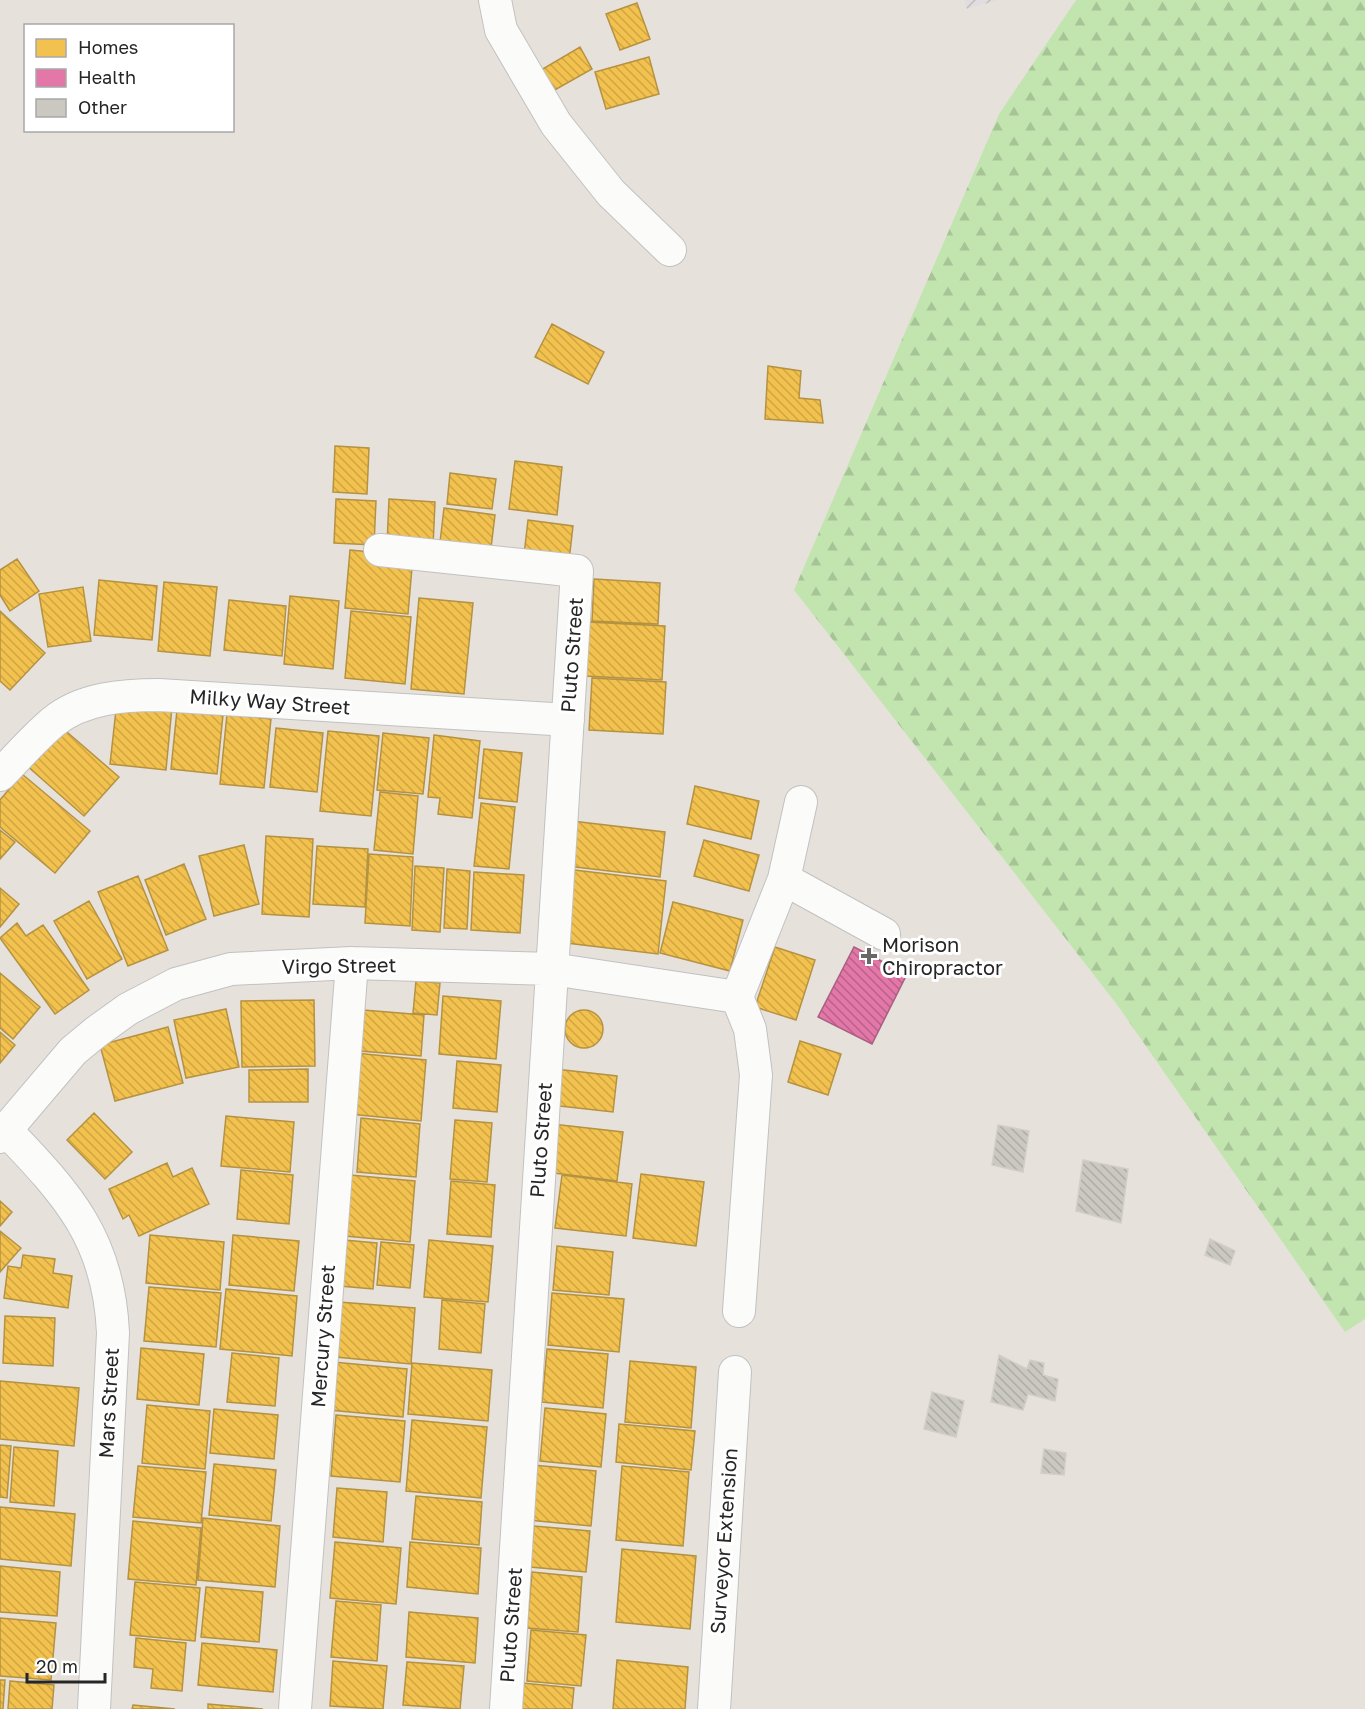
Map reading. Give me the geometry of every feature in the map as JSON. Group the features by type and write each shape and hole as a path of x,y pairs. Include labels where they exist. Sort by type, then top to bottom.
{"street":[{"path":"495,0 501,30 556,124 611,193 670,250"},
{"name":"Pluto Street","path":"380,550 577,572 506,1709"},
{"name":"Milky Way Street","path":"0,775 54,721 90,703 120,695 159,695 568,720"},
{"path":"739,1311 756,1075 750,1029 737,997 784,879 801,802"},
{"path":"784,879 884,934"},
{"name":"Virgo Street","path":"3,1133 73,1051 96,1032 128,1009 176,984 231,969 352,963 552,969 737,997"},
{"name":"Mercury Street","path":"295,1709 352,963"},
{"name":"Mars Street","path":"3,1133 59,1185 89,1231 104,1269 111,1305 113,1333 94,1709"},
{"name":"Surveyor Extension","path":"714,1709 735,1372"}],"shaded area":[{"path":"964,0 998,0 967,9"}],"green space":[{"path":"1076,0 1365,0 1365,1319 1345,1332 1118,1006 794,590 999,114"}],"building: Homes":[{"path":"637,3 650,39 620,50 606,14"},
{"path":"580,47 592,69 553,91 541,70"},
{"path":"649,57 659,94 606,109 595,72"},
{"path":"552,324 604,352 588,384 535,357"},
{"path":"768,366 801,371 799,398 820,400 823,423 765,419"},
{"path":"335,446 369,448 367,494 333,492"},
{"path":"515,461 562,467 557,515 509,509"},
{"path":"450,473 496,479 492,509 447,504"},
{"path":"336,499 376,501 374,545 334,543"},
{"path":"389,499 435,502 433,547 387,545"},
{"path":"444,508 495,515 491,548 440,542"},
{"path":"528,520 573,526 567,578 522,572"},
{"path":"350,550 413,556 408,614 345,608"},
{"path":"17,559 39,591 10,611 0,595 0,570"},
{"path":"594,579 660,583 658,624 592,621"},
{"path":"99,580 157,586 152,640 94,635"},
{"path":"164,582 217,587 210,656 158,651"},
{"path":"83,587 91,641 48,647 39,594"},
{"path":"290,596 339,601 333,669 284,664"},
{"path":"419,598 473,603 464,694 411,689"},
{"path":"229,600 286,606 282,656 224,650"},
{"path":"0,611 45,653 10,690 0,681"},
{"path":"351,611 411,617 405,684 345,678"},
{"path":"588,622 665,626 662,680 585,676"},
{"path":"592,678 666,682 663,734 589,730"},
{"path":"117,701 172,707 166,770 110,764"},
{"path":"177,710 223,715 217,774 171,769"},
{"path":"227,714 271,719 264,788 220,784"},
{"path":"60,726 119,777 84,816 26,765"},
{"path":"276,728 323,733 317,792 270,787"},
{"path":"328,731 379,736 371,816 320,811"},
{"path":"383,733 429,738 423,794 377,790"},
{"path":"434,735 480,741 472,818 438,814 440,798 428,797"},
{"path":"484,749 522,753 517,802 479,798"},
{"path":"22,774 90,831 55,873 0,827 0,800"},
{"path":"695,786 759,801 751,839 687,824"},
{"path":"380,792 418,796 413,854 374,850"},
{"path":"481,803 515,807 509,869 474,866"},
{"path":"572,821 665,832 660,877 567,866"},
{"path":"0,830 15,842 0,859"},
{"path":"266,836 313,839 309,917 262,914"},
{"path":"704,840 759,855 749,891 694,876"},
{"path":"244,845 259,904 214,916 199,856"},
{"path":"317,846 368,849 365,907 313,904"},
{"path":"369,854 413,857 410,926 365,923"},
{"path":"184,864 206,919 166,935 145,880"},
{"path":"415,866 444,868 440,932 412,930"},
{"path":"447,869 470,871 467,929 444,928"},
{"path":"566,869 666,881 658,954 558,942"},
{"path":"474,872 524,875 520,933 471,930"},
{"path":"138,876 168,950 128,966 98,892"},
{"path":"0,888 19,904 0,927"},
{"path":"89,901 122,959 87,979 54,921"},
{"path":"673,902 743,920 730,971 660,953"},
{"path":"17,923 26,936 43,925 89,990 55,1014 0,938"},
{"path":"775,947 815,960 796,1020 755,1007"},
{"path":"0,973 40,1007 13,1039 0,1028"},
{"path":"416,981 440,983 437,1015 413,1013"},
{"path":"443,996 501,1001 496,1059 439,1054"},
{"path":"314,1000 315,1066 242,1067 241,1001"},
{"path":"226,1009 239,1067 186,1078 174,1020"},
{"path":"363,1010 424,1015 421,1056 360,1051"},
{"path":"584,1010 598,1015 603,1029 598,1043 584,1048 570,1043 565,1029 570,1015"},
{"path":"168,1027 183,1083 115,1101 100,1045"},
{"path":"0,1032 15,1045 0,1063"},
{"path":"800,1041 841,1054 828,1095 788,1082"},
{"path":"355,1053 426,1060 421,1121 349,1114"},
{"path":"457,1061 501,1065 497,1112 453,1108"},
{"path":"308,1069 308,1102 249,1102 249,1070"},
{"path":"555,1069 617,1076 613,1112 551,1105"},
{"path":"94,1113 132,1152 105,1179 67,1140"},
{"path":"226,1116 294,1122 290,1172 221,1166"},
{"path":"361,1118 420,1124 416,1177 357,1172"},
{"path":"455,1120 492,1123 487,1182 450,1179"},
{"path":"552,1124 623,1132 617,1181 546,1172"},
{"path":"167,1163 173,1177 192,1168 209,1204 139,1236 129,1215 123,1219 109,1189"},
{"path":"241,1170 293,1175 289,1224 237,1219"},
{"path":"641,1174 704,1182 696,1246 633,1238"},
{"path":"350,1175 415,1181 410,1242 345,1236"},
{"path":"562,1175 632,1184 626,1236 555,1228"},
{"path":"451,1181 495,1185 491,1237 447,1234"},
{"path":"0,1201 12,1212 0,1226"},
{"path":"0,1231 21,1248 0,1272"},
{"path":"150,1235 224,1242 220,1290 146,1283"},
{"path":"233,1235 299,1241 294,1291 229,1285"},
{"path":"344,1240 377,1243 373,1289 340,1286"},
{"path":"429,1240 493,1246 488,1302 424,1297"},
{"path":"381,1242 414,1245 410,1288 377,1285"},
{"path":"557,1246 613,1252 609,1295 553,1290"},
{"path":"23,1255 55,1259 53,1273 72,1276 68,1308 4,1298 8,1266 21,1268"},
{"path":"149,1287 221,1293 216,1347 144,1341"},
{"path":"226,1289 297,1296 292,1356 220,1349"},
{"path":"552,1293 624,1299 619,1352 548,1345"},
{"path":"442,1300 485,1304 481,1353 439,1349"},
{"path":"339,1302 415,1308 411,1364 335,1357"},
{"path":"5,1316 55,1318 53,1366 3,1363"},
{"path":"141,1348 204,1354 199,1405 137,1399"},
{"path":"547,1349 608,1354 603,1408 542,1402"},
{"path":"232,1353 279,1358 275,1406 227,1402"},
{"path":"630,1361 696,1367 691,1428 625,1422"},
{"path":"333,1362 407,1369 403,1417 329,1410"},
{"path":"412,1363 492,1370 488,1421 408,1414"},
{"path":"0,1381 79,1388 74,1446 0,1439"},
{"path":"147,1405 210,1411 205,1469 142,1463"},
{"path":"545,1408 606,1414 601,1467 540,1461"},
{"path":"214,1409 278,1415 274,1459 210,1453"},
{"path":"336,1415 405,1421 400,1482 331,1476"},
{"path":"412,1420 487,1427 481,1498 406,1491"},
{"path":"619,1424 695,1431 691,1470 616,1462"},
{"path":"0,1445 11,1446 7,1498 0,1497"},
{"path":"14,1447 58,1451 54,1506 10,1502"},
{"path":"214,1464 276,1470 271,1521 209,1515"},
{"path":"533,1465 596,1471 591,1526 528,1520"},
{"path":"138,1466 206,1472 201,1523 133,1517"},
{"path":"622,1466 689,1472 683,1546 616,1540"},
{"path":"337,1488 387,1492 383,1542 333,1537"},
{"path":"416,1496 482,1502 479,1545 412,1539"},
{"path":"0,1507 75,1514 71,1566 0,1559"},
{"path":"203,1518 280,1526 275,1587 198,1580"},
{"path":"133,1521 201,1528 196,1585 128,1579"},
{"path":"534,1526 590,1531 586,1572 530,1567"},
{"path":"335,1542 401,1548 396,1604 330,1598"},
{"path":"410,1542 481,1548 478,1594 407,1587"},
{"path":"622,1549 696,1556 690,1629 616,1622"},
{"path":"0,1566 60,1572 57,1616 0,1612"},
{"path":"532,1572 582,1577 578,1632 527,1628"},
{"path":"135,1582 200,1588 195,1641 130,1635"},
{"path":"206,1587 263,1592 259,1642 201,1637"},
{"path":"336,1601 381,1605 377,1661 331,1657"},
{"path":"409,1612 478,1618 475,1663 406,1657"},
{"path":"0,1618 56,1623 51,1680 0,1676"},
{"path":"531,1630 586,1635 581,1686 527,1681"},
{"path":"136,1638 186,1643 182,1691 151,1688 153,1669 134,1667"},
{"path":"202,1643 277,1650 273,1692 198,1685"},
{"path":"617,1660 688,1667 685,1709 613,1709"},
{"path":"333,1661 387,1666 383,1709 330,1706"},
{"path":"407,1662 464,1666 460,1709 403,1705"},
{"path":"0,1680 5,1680 3,1709 0,1709"},
{"path":"10,1681 54,1685 52,1709 8,1709"},
{"path":"522,1683 574,1688 572,1709 520,1709"},
{"path":"208,1704 263,1709 208,1709"},
{"path":"133,1705 175,1709 132,1709"}],"building: Health":[{"path":"854,947 907,974 872,1044 818,1017"}],"building: Other":[{"path":"998,1125 1029,1131 1023,1172 992,1165"},
{"path":"1083,1160 1128,1169 1121,1223 1076,1211"},
{"path":"1210,1239 1235,1251 1230,1265 1205,1255"},
{"path":"999,1355 1027,1369 1030,1360 1044,1363 1043,1375 1058,1379 1055,1401 1028,1394 1023,1410 991,1402"},
{"path":"932,1392 964,1401 956,1437 924,1429"},
{"path":"1044,1449 1066,1453 1064,1475 1041,1473"}],"place":[{"name":"Morison Chiropractor","path":"869,956"}]}
